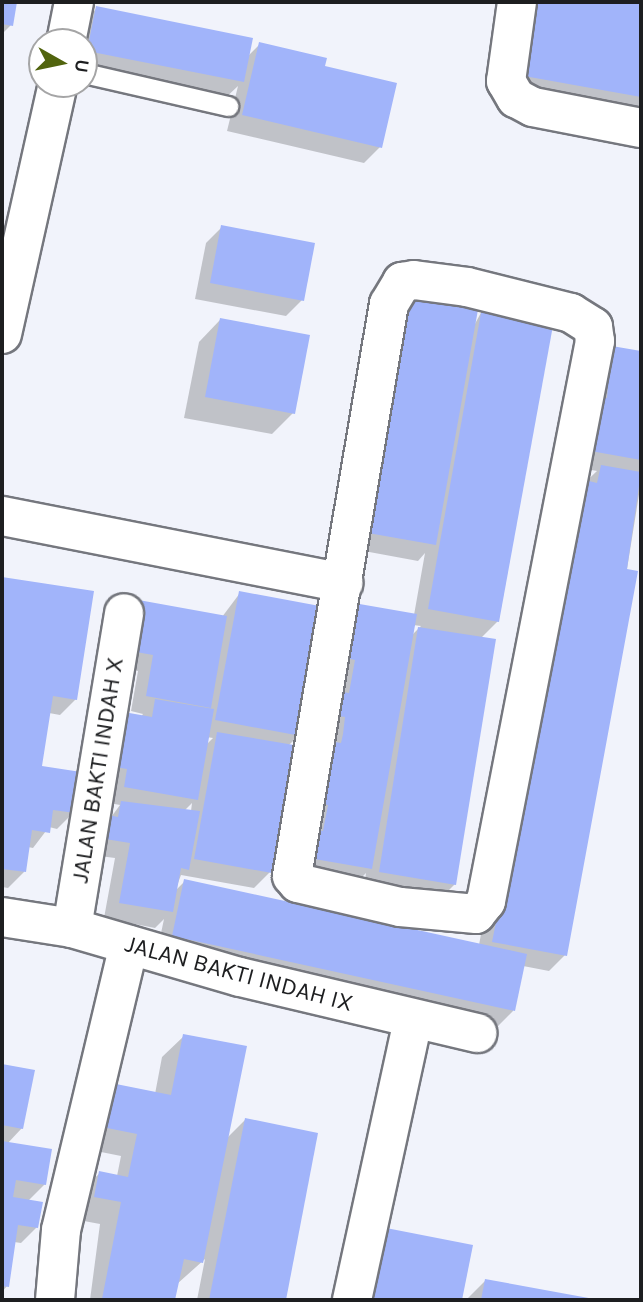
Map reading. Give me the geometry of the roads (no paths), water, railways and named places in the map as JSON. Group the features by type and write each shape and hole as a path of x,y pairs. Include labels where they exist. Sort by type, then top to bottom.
{"street":[{"path":"69,28 74,2"},
{"path":"517,2 506,81 516,98 533,107 641,128"},
{"path":"2,334 55,98"},
{"path":"414,280 467,287 586,319 593,327 595,341 486,901 476,914 400,907 298,883 292,876 342,583 384,333 397,288 414,280"},
{"path":"2,516 342,583"},
{"name":"JALAN BAKTI INDAH X","path":"72,928 124,613"},
{"name":"JALAN BAKTI INDAH IX","path":"2,917 72,928 413,1020 477,1033"},
{"path":"55,1300 61,1230 129,945"},
{"path":"352,1300 413,1020"}],"lane":[{"path":"98,76 228,106"}]}
